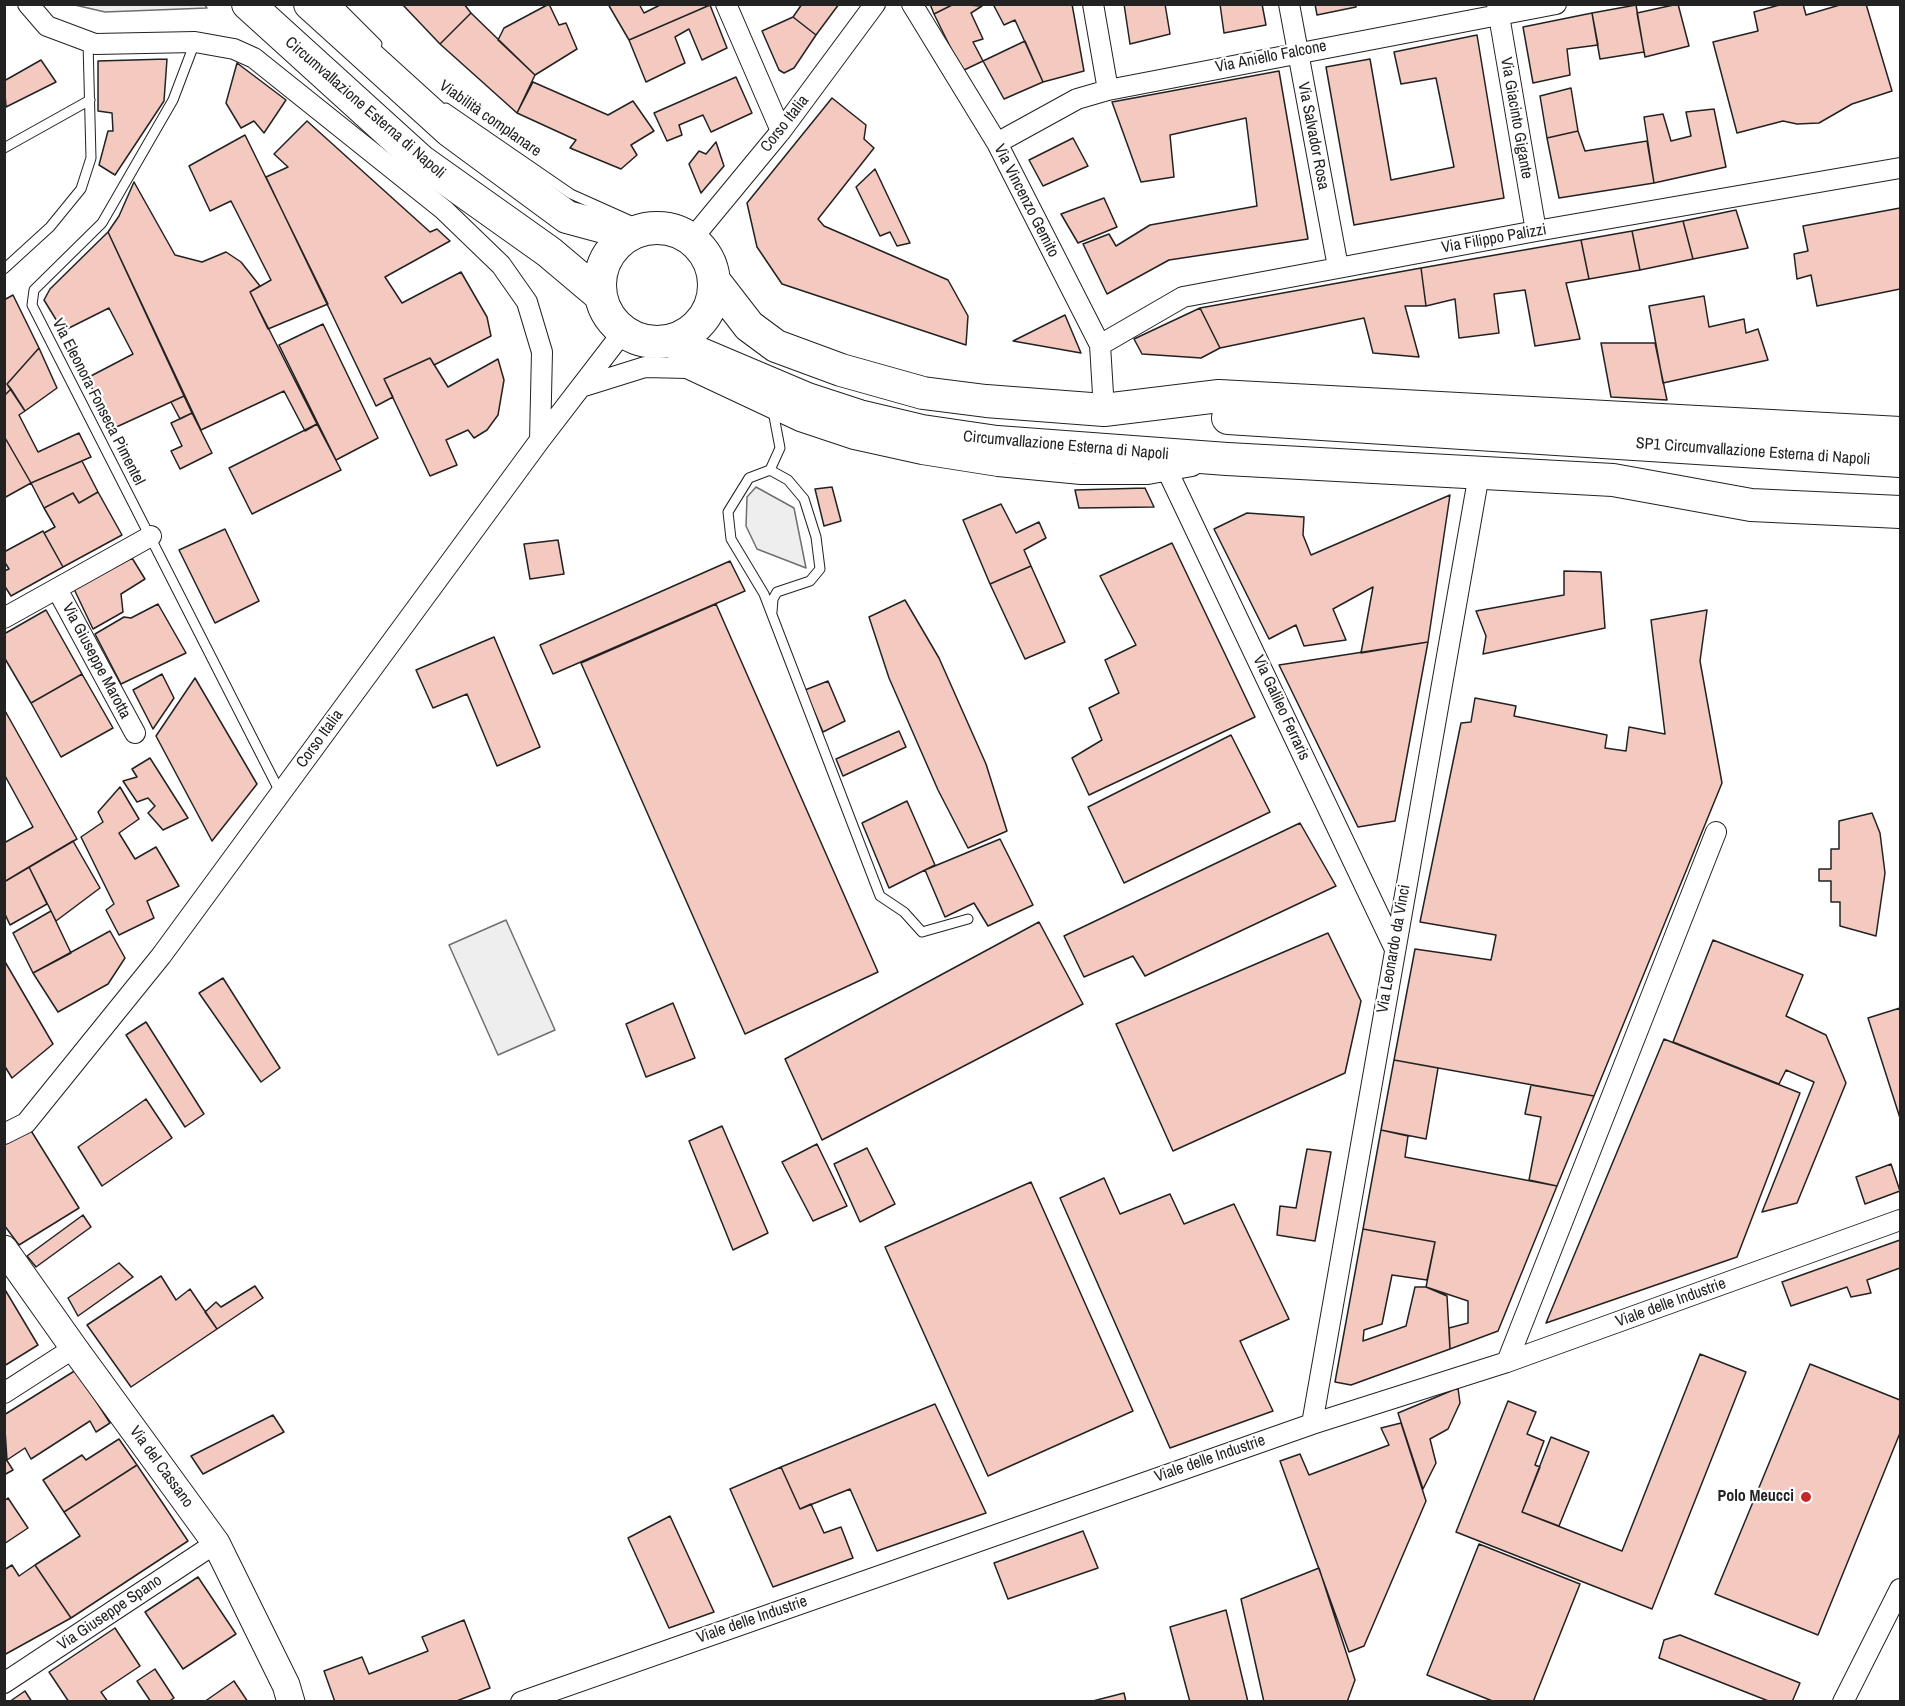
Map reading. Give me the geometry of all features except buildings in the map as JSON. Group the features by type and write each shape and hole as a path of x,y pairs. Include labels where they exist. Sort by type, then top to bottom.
{"highway":[{"name":"Circumvallazione Esterna di Napoli","path":"248,4 421,161 549,252 600,295 605,312 623,332 650,343 670,341 807,399 859,416 922,431 998,442 1227,459 1613,480"},
{"path":"310,4 448,129 567,217 639,231 665,228 683,233 699,246 710,262 715,282 712,302 703,320 689,334 670,341"},
{"path":"600,295 599,277 605,259 615,245 639,231"},
{"path":"715,282 749,326 776,345 841,370 923,393 986,401 1104,410 1219,396 1900,433"},
{"name":"SP1 Circumvallazione Esterna di Napoli","path":"1104,410 1900,461"},
{"path":"1613,480 1751,505 1900,512"},
{"name":"SP1 Circumvallazione Esterna di Napoli","path":"1613,480 1900,493"}],"main road":[{"name":"Via del Cassano","path":"4,1249 216,1543 286,1685 291,1701"}],"street":[{"path":"28,4 47,26 88,42 135,45 195,42 234,49 254,58 444,210 501,265 527,302 542,352 540,440"},
{"path":"726,4 781,131"},
{"name":"Corso Italia","path":"691,240 781,131 875,4"},
{"name":"Via Vincenzo Gemito","path":"912,4 997,143 1100,345 1104,410"},
{"path":"1093,4 1108,90"},
{"name":"Via Salvador Rosa","path":"1289,4 1338,267"},
{"name":"Via Aniello Falcone","path":"997,143 1077,99 1108,90 1498,9 1556,4"},
{"name":"Via Giacinto Gigante","path":"1498,9 1536,231"},
{"name":"Via Filippo Palizzi","path":"1100,345 1183,297 1536,231 1900,168"},
{"name":"Corso Italia","path":"4,1134 27,1123 161,956 540,440 623,332"},
{"path":"581,387 645,368 687,368 800,421 855,439 922,454 998,466 1081,474 1148,474 1227,459"},
{"name":"Via Galileo Ferraris","path":"1167,470 1394,947"},
{"name":"Via Leonardo da Vinci","path":"1312,1424 1394,947 1479,474"},
{"path":"4,618 150,537"},
{"name":"Via Giuseppe Marotta","path":"57,588 135,733"},
{"path":"1508,1362 1716,832"},
{"name":"Viale delle Industrie","path":"521,1701 1312,1424 1508,1362 1900,1220"},
{"path":"4,1393 74,1348"},
{"name":"Via Giuseppe Spano","path":"4,1683 216,1543"},
{"path":"1843,1701 1900,1590"}],"lane":[{"path":"337,4 386,53"},
{"path":"4,269 50,227 81,189 91,158 88,42"},
{"name":"Via Eleonora Fonseca Pimentel","path":"195,42 173,100 102,224 34,290 32,305 281,793"},
{"path":"4,148 90,100"},
{"name":"Viabilità complanare","path":"436,101 571,194 639,231"},
{"path":"773,408 780,448 770,470 749,478 728,512 731,539 764,594 880,896 904,912 922,932 968,919"},
{"path":"770,470 788,480 804,499 816,537 820,569 810,580 777,592 773,599 772,614"}],"shaded area":[{"path":"204,4 207,8 105,12 75,5"},
{"path":"756,487 794,508 806,568 757,549 746,526 747,497"},
{"path":"506,920 555,1030 498,1055 449,945"}],"place":[{"name":"Polo Meucci","path":"1806,1497"}]}
